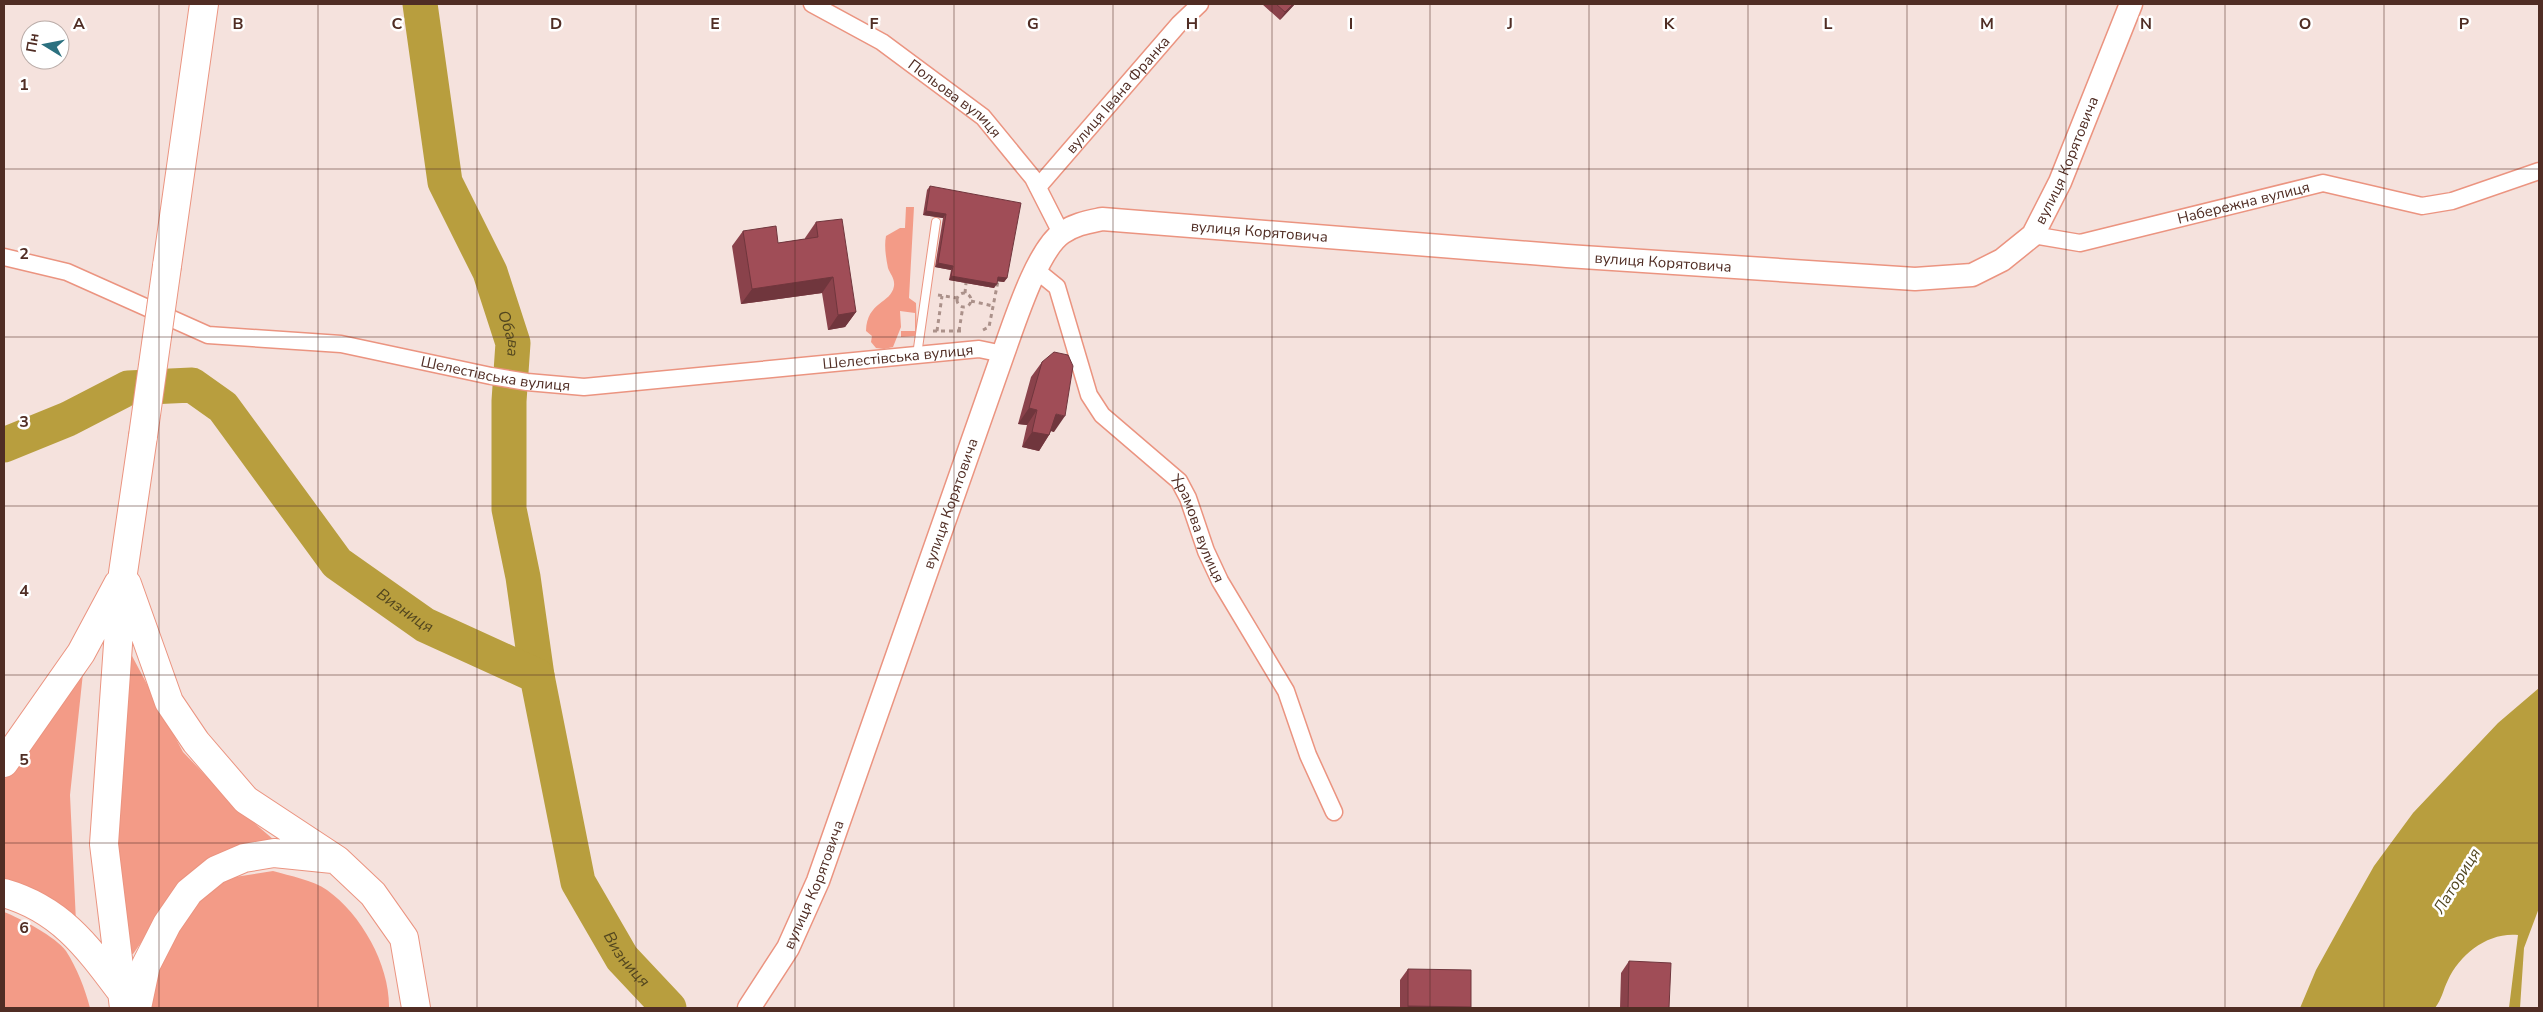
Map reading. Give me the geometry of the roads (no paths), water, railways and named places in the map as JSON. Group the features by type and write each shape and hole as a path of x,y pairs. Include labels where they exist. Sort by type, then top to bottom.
{"highway":[{"path":"127,1002 104,844 123,573 204,4"},
{"path":"4,764 81,654 123,573"},
{"path":"123,573 169,702 196,742 246,800 337,860 373,894 404,938 416,1008"},
{"path":"127,1002 167,924 189,892 216,870 244,858 274,853 337,860"},
{"path":"4,893 24,899 68,927 84,943 127,1002"}],"main road":[{"name":"вулиця Корятовича","path":"751,1008 788,948 818,881 1003,354 1036,270 1047,251 1061,233 1082,222 1102,220 1567,256 1914,279 1972,275 2002,260 2033,235 2060,182 2131,4"}],"street":[{"name":"Польова вулиця","path":"812,4 882,42 983,117 1038,187 1061,233"},
{"name":"вулиця Івана Франка","path":"1038,187 1179,24 1200,4"},
{"name":"Набережна вулиця","path":"2033,235 2080,243 2323,183 2422,206 2452,201 2539,171"},
{"name":"Шелестівська вулиця","path":"4,257 67,272 208,335 342,344 526,382 584,387 979,349 1003,354"},
{"name":"Храмова вулиця","path":"1036,270 1057,287 1089,395 1102,415 1179,481 1188,498 1206,551 1220,581 1286,691 1308,755 1334,812"}],"lane":[{"path":"917,355 936,222"}],"water":[{"name":"Латориця","path":"2539,688 2539,908 2524,948 2520,1008 2509,1008 2518,935 2507,935 2486,941 2476,947 2460,962 2453,970 2435,1008 2300,1008 2316,970 2374,866 2413,813 2498,723"}],"waterway":[{"name":"Обава","path":"420,4 445,182 490,272 513,343 509,401 509,509 523,577 537,676"},
{"name":"Визниця","path":"4,445 68,419 128,388 192,385 223,407 337,563 425,625 537,676 578,882 622,958 669,1008"}]}
